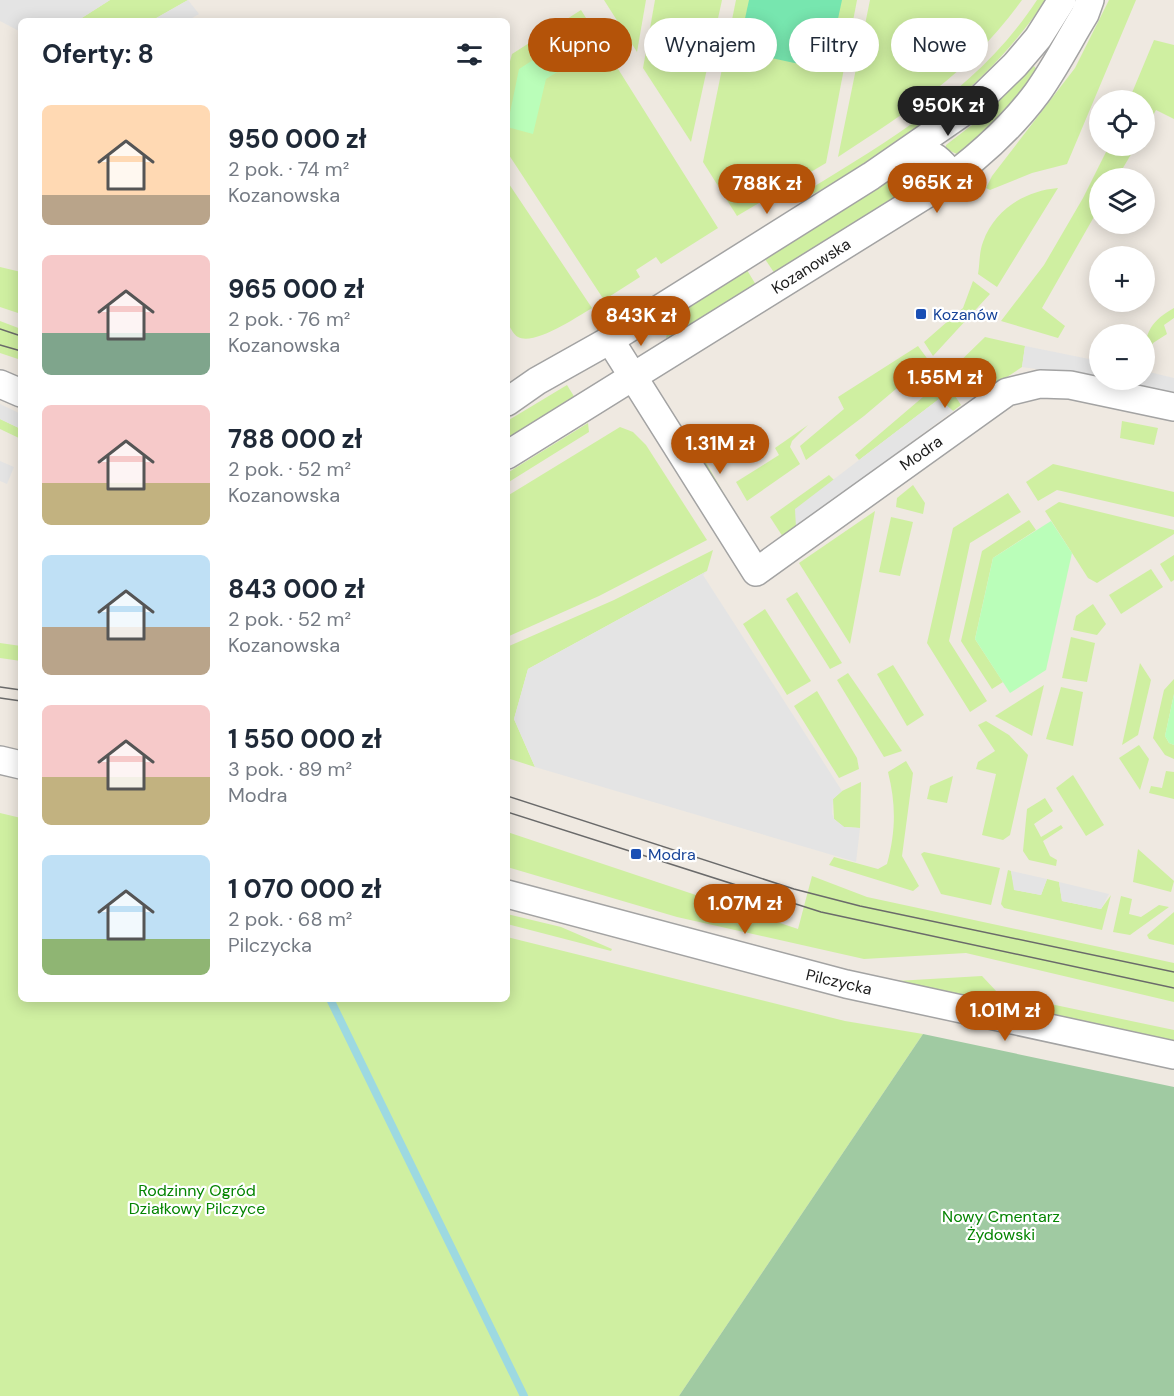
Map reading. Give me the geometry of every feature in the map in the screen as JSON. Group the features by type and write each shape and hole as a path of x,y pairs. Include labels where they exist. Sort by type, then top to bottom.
{"street":[{"path":"510,400 537,381 610,340 913,148 975,104 1016,65 1038,38 1062,0"},
{"name":"Kozanowska","path":"510,453 633,378 975,160 1006,129 1037,92 1085,14 1090,0"},
{"path":"913,148 926,151 939,158 953,176"},
{"path":"610,340 633,378"},
{"name":"Modra","path":"633,378 756,572 1007,392 1040,384 1070,385 1174,407"},
{"path":"510,387 537,381"},
{"path":"0,384 18,392"},
{"path":"0,760 18,764"},
{"name":"Pilczycka","path":"510,895 846,984 1174,1055"}],"green space":[{"path":"110,0 188,0 156,18 82,18"},
{"path":"604,0 646,0 637,52 632,44 632,18 615,18"},
{"path":"655,0 722,0 718,18 652,18"},
{"path":"736,0 857,0 854,18 789,18 789,72 843,72 826,163 737,216 703,162 721,72 777,72 777,18 732,18"},
{"path":"749,0 842,0 838,18 789,18 789,62 777,59 777,18 745,18"},
{"path":"870,0 1022,0 988,41 988,18 891,18 891,72 957,72 938,88 838,157 855,72 879,72 879,18 866,18"},
{"path":"1037,0 1046,0 1026,27 988,70 988,60 1013,33"},
{"path":"1109,0 1136,0 1098,90 1089,90 1089,112 1067,164 1032,173 990,190 986,188 992,176 1075,68"},
{"path":"581,10 586,18 568,18"},
{"path":"1154,40 1174,45 1174,119 1156,110 1155,112 1155,90 1133,90"},
{"path":"528,44 528,72 620,72 718,228 661,264 656,257 636,270 640,277 604,300 510,157 510,61 512,54"},
{"path":"528,63 528,72 557,72 546,79 533,134 510,128 510,112 519,69"},
{"path":"1034,66 1037,70 1020,94 959,155 946,149 946,145 972,125"},
{"path":"646,72 706,72 691,142"},
{"path":"975,72 986,72 965,92 919,128 830,185 802,198 792,200 894,136 957,89"},
{"path":"1104,156 1130,156 1123,168 1098,168"},
{"path":"922,167 930,168 935,174 775,274 765,259 905,171"},
{"path":"510,185 592,308 566,324 534,338 518,337 510,327"},
{"path":"1089,186 1089,226 1042,308 1065,326 1058,338 1001,321 1044,265"},
{"path":"1058,188 997,287 978,274 983,242 988,230 1003,211 1034,193"},
{"path":"0,267 18,271 18,313 0,307"},
{"path":"747,270 756,285 666,338 670,326 688,306"},
{"path":"973,281 990,294 933,356 924,342 963,308"},
{"path":"1174,308 1174,318 1164,325 1167,334 1155,342 1153,324"},
{"path":"0,321 18,328 18,359 0,353"},
{"path":"985,337 1025,346 1022,367 980,395 974,386 963,393 948,373"},
{"path":"918,346 929,361 864,416 806,460 800,446 844,409 838,397"},
{"path":"944,379 961,405 953,411 939,399 859,460 855,455"},
{"path":"567,385 575,398 510,438 510,419"},
{"path":"0,419 18,428 18,438 0,429"},
{"path":"1122,421 1158,428 1154,445 1120,438"},
{"path":"588,423 589,432 510,481 510,471"},
{"path":"808,425 792,441 790,447 800,464 747,501 736,482 779,455 775,448"},
{"path":"620,427 633,432 646,445 707,540 599,596 510,636 510,494"},
{"path":"677,430 707,438 719,434 722,438 700,452 731,506 726,510"},
{"path":"1053,464 1174,492 1174,517 1057,490 1038,501 1026,482"},
{"path":"829,475 834,480 796,528 783,537 770,517"},
{"path":"913,485 925,503 923,514 896,507 897,498"},
{"path":"1008,493 1021,512 970,543 949,641 987,701 970,712 927,643 953,528"},
{"path":"1059,502 1174,530 1174,534 1097,583 1088,578 1045,511"},
{"path":"875,511 850,644 799,563"},
{"path":"891,517 913,522 900,576 879,572"},
{"path":"1029,520 1036,530 993,558 975,639 1003,682 992,689 961,641 982,551"},
{"path":"1051,521 1072,553 1046,670 1010,693 975,639 993,558"},
{"path":"713,550 707,571 528,669 514,719 535,767 510,759 510,646 614,600"},
{"path":"1174,555 1174,580 1171,582 1160,564"},
{"path":"1151,569 1163,587 1121,614 1109,595"},
{"path":"797,592 842,663 830,669 786,599"},
{"path":"1093,604 1106,624 1097,635 1073,630 1076,616"},
{"path":"765,609 811,681 787,695 743,624"},
{"path":"1071,637 1095,643 1087,682 1062,678"},
{"path":"0,643 18,646 18,661 0,658"},
{"path":"1140,663 1151,680 1138,735 1122,745"},
{"path":"893,665 924,715 907,726 877,674"},
{"path":"848,673 902,751 884,757 837,680"},
{"path":"1174,679 1174,694 1165,736 1169,743 1174,745 1174,759 1165,755 1153,738 1164,690"},
{"path":"1044,685 1032,736 995,716"},
{"path":"1061,687 1083,692 1073,746 1046,739"},
{"path":"817,691 857,758 859,769 839,778 794,706"},
{"path":"1174,694 1174,745 1169,743 1165,736"},
{"path":"986,721 1009,735 1028,755 1010,835 1003,840 982,835 996,774 976,769 978,762 995,751 978,725"},
{"path":"1139,745 1149,759 1140,790 1119,758"},
{"path":"906,761 913,773 902,856 919,886 913,891 829,865 834,857 878,869 887,864 894,818 888,772"},
{"path":"1166,771 1174,772 1174,799 1149,793 1151,786 1162,788"},
{"path":"1073,775 1104,825 1086,836 1056,788"},
{"path":"953,776 947,803 927,799 930,786"},
{"path":"861,782 860,828 844,827 834,819 833,799 842,791"},
{"path":"1045,798 1053,811 1034,824 1041,837 1061,825 1063,828 1043,841 1050,856 1057,860 1056,866 1029,860 1023,851 1027,809"},
{"name":"Rodzinny Ogród Działkowy Pilczyce","path":"0,813 18,817 18,1002 510,1002 510,938 845,1021 923,1034 679,1396 0,1396"},
{"path":"510,833 798,929 812,876 867,897 1174,963 1174,1002 966,953 864,959 677,917 510,868"},
{"path":"1138,849 1174,881 1171,892 1133,882"},
{"path":"924,852 1000,868 991,905 941,894 921,854"},
{"path":"1008,870 1011,871 1015,890 1041,895 1047,879 1059,882 1062,901 1101,909 1111,895 1102,930 1004,908 1001,904"},
{"path":"1121,896 1132,899 1129,914 1141,917 1159,905 1169,907 1130,935 1113,932"},
{"path":"1174,912 1174,945 1149,939 1147,935"},
{"path":"510,915 561,927 612,949 611,951 510,925"},
{"path":"982,976 998,993 1174,1030 1174,1042 896,981"},
{"name":"Nowy Cmentarz Żydowski","path":"923,1034 1174,1087 1174,1396 679,1396"}],"shaded area":[{"path":"0,0 110,0 82,18 18,18 18,30 0,21"},
{"path":"188,0 199,14 192,18 156,18"},
{"path":"1025,346 1089,359 1089,377 1022,367"},
{"path":"1155,373 1174,378 1174,396 1149,390 1155,390"},
{"path":"939,399 953,411 796,528 795,509"},
{"path":"0,404 18,413 18,428 0,419"},
{"path":"0,461 14,467 7,484 0,481"},
{"path":"707,571 703,575 842,791 833,799 832,813 834,819 844,827 860,828 856,862 535,767 514,719 528,669"},
{"path":"1011,871 1047,879 1041,895 1014,890"},
{"path":"1059,882 1109,894 1101,909 1062,901"}],"waterway":[{"path":"331,1002 524,1396"}],"tram line":[{"path":"0,329 18,335"},
{"path":"0,345 18,350"},
{"path":"0,687 18,690"},
{"path":"0,698 18,701"},
{"path":"510,797 794,889 860,906 1174,972"},
{"path":"510,813 821,912 1174,988"}],"place":[{"name":"Kozanów","path":"921,314"},
{"name":"Modra","path":"636,854"}]}
